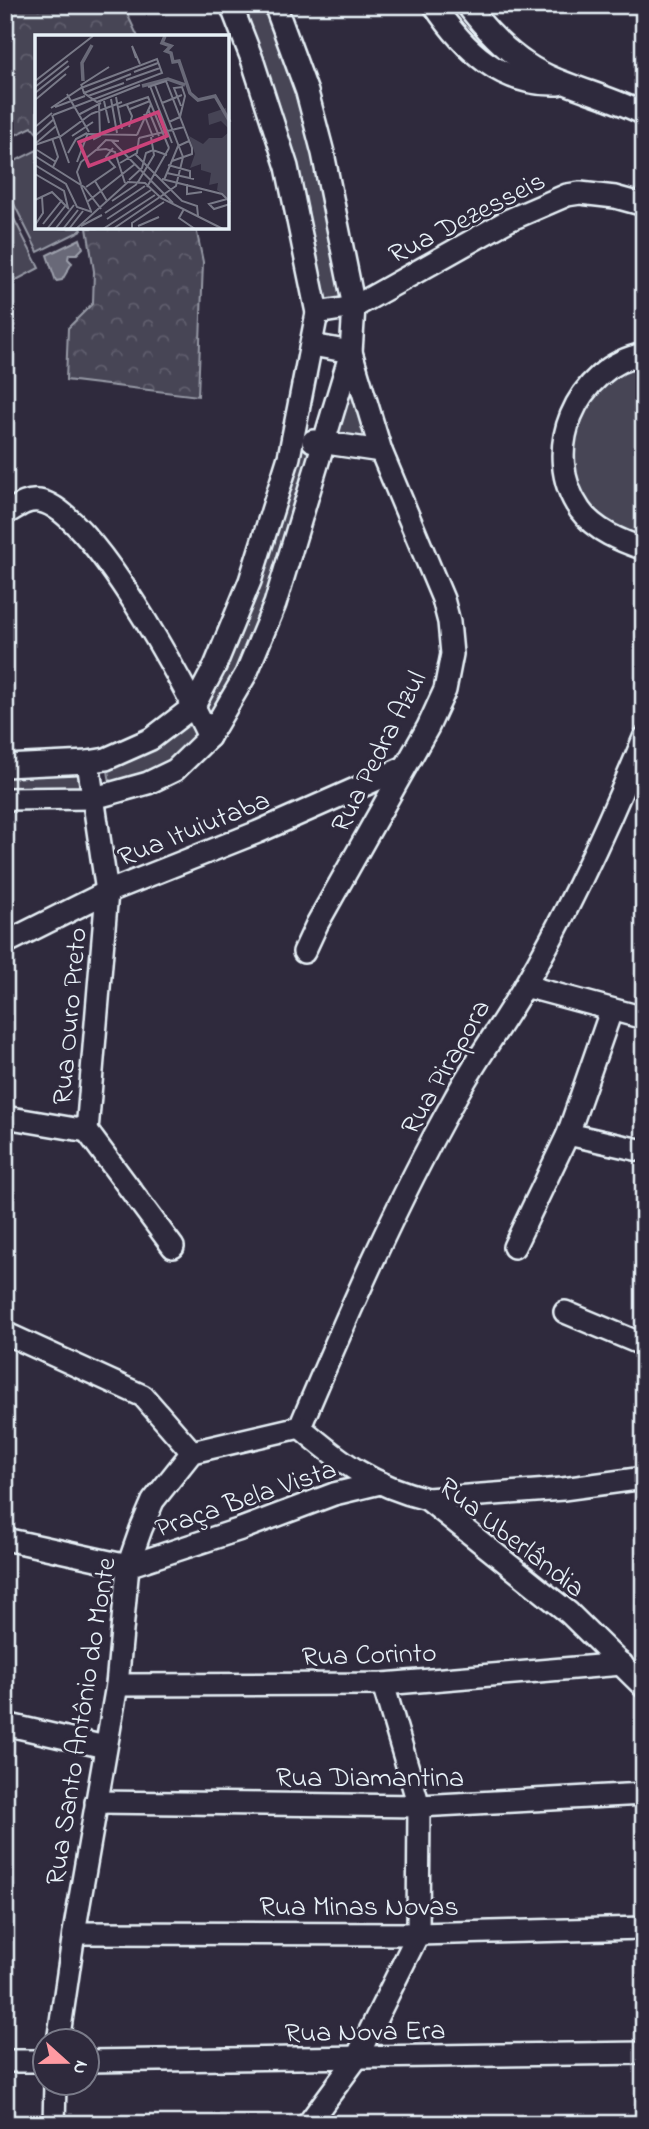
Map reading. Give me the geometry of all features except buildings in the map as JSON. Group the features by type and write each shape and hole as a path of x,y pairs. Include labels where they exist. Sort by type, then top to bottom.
{"street":[{"path":"5,766 106,759 151,739 194,706 215,666 250,581 289,457 317,313 286,167 252,58 231,5"},
{"path":"5,799 94,798 148,783 175,770 209,737 246,674 275,604 351,352 354,307 323,153 306,92 275,5"},
{"path":"434,5 450,30 498,71 537,85 567,84"},
{"path":"467,5 481,24 506,48 544,74 625,104 644,114"},
{"path":"286,167 323,153"},
{"name":"Rua Dezesseis","path":"317,313 354,307 509,220 567,195 580,193 615,197 644,205"},
{"path":"312,345 351,352"},
{"name":"Rua Pedra Azul","path":"304,952 445,690 452,654 450,622 443,598 381,451 351,352"},
{"path":"644,354 633,356 613,366 594,380 568,422 562,448 564,471 570,492 582,512 603,532 644,549"},
{"path":"294,435 325,444 381,451"},
{"path":"5,514 27,501 41,500 60,510 88,538 142,613 209,737"},
{"name":"Rua Pirapora","path":"300,1427 385,1231 454,1098 525,986 587,866 644,738"},
{"name":"Rua Ouro Preto","path":"88,762 107,892 87,1131 173,1247"},
{"name":"Rua Ituiutaba","path":"5,943 107,892 258,832 405,767"},
{"path":"525,986 644,1018"},
{"path":"514,1247 568,1134 611,1011"},
{"path":"5,1117 87,1131"},
{"path":"568,1134 644,1151"},
{"path":"565,1312 644,1345"},
{"path":"8,1337 143,1396 192,1452 300,1427"},
{"name":"Rua Uberlândia","path":"300,1427 340,1461 380,1483 427,1499 569,1613 644,1687"},
{"name":"Rua Santo Antônio do Monte","path":"60,2028 117,1685 128,1566 153,1501 192,1452"},
{"path":"427,1499 563,1489 644,1478"},
{"name":"Praça Bela Vista","path":"128,1566 241,1530 334,1494 380,1483"},
{"path":"5,1539 128,1566"},
{"name":"Rua Corinto","path":"117,1685 383,1684 622,1664"},
{"path":"308,2124 356,2059 418,1934 419,1806 383,1684"},
{"path":"5,1724 105,1747"},
{"name":"Rua Diamantina","path":"96,1802 419,1806 644,1794"},
{"name":"Rua Minas Novas","path":"74,1933 418,1934 644,1928"},
{"name":"Rua Nova Era","path":"102,2061 644,2053"},
{"path":"5,2061 32,2061"},
{"path":"54,2124 55,2098"}],"green space":[{"path":"123,5 137,35 35,35 35,131 32,127 5,140 5,7"},
{"path":"231,5 275,5 354,307 317,313"},
{"path":"35,151 35,229 82,230 38,252 5,186 5,166"},
{"path":"5,201 39,268 5,286"},
{"path":"87,229 196,229 203,262 198,396 66,380 68,328 93,303 94,271"},
{"path":"351,352 381,451 325,444 275,604 197,749 112,794 106,759 194,706 294,435 324,444"},
{"path":"644,368 644,539 606,527 576,491 568,449 589,398 619,373"},
{"path":"88,762 94,798 5,799 5,766"}],"water":[{"path":"80,239 83,248 77,254 69,254 68,259 72,263 62,280 56,281 47,255"}]}
